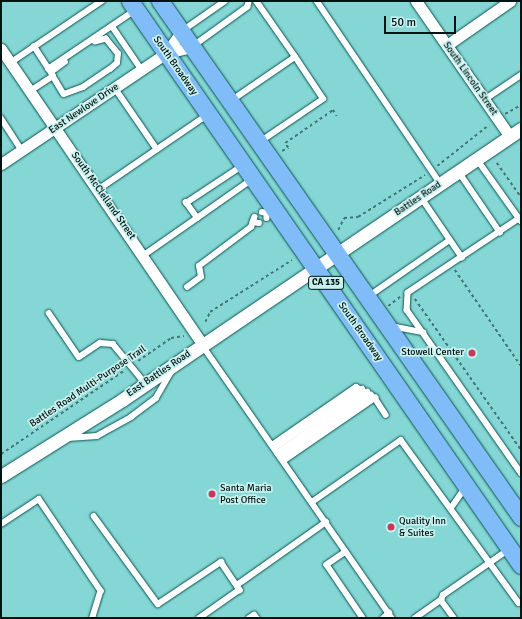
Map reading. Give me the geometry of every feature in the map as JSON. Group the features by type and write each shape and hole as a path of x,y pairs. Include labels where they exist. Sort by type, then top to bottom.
{"main road":[{"name":"CA 135","path":"160,1 521,517"},
{"name":"South Broadway","path":"133,5 253,178 268,213 315,268 521,565"}],"street":[{"name":"South Lincoln Street","path":"416,1 498,119 516,133"},
{"path":"446,46 510,1"},
{"name":"East Newlove Drive","path":"1,164 166,53 181,32"},
{"name":"East Newlove Drive","path":"166,53 192,47"},
{"name":"South McClelland Street","path":"1,49 144,255 203,345"},
{"name":"Battles Road","path":"315,268 516,133"},
{"name":"East Battles Road","path":"1,476 58,438 146,384 315,268"}],"lane":[{"path":"10,63 102,1"},
{"path":"181,32 225,1"},
{"path":"192,47 247,7 249,1"},
{"path":"256,1 323,100 259,142"},
{"path":"316,1 441,184"},
{"path":"30,91 51,72 112,26 133,5"},
{"path":"112,26 142,70"},
{"path":"34,47 64,94 83,87 115,65 118,59 113,46 106,39 95,42"},
{"path":"230,101 295,57"},
{"path":"51,72 66,62"},
{"path":"484,100 521,75"},
{"path":"115,88 157,149"},
{"path":"98,189 208,114"},
{"path":"1,118 22,150"},
{"path":"477,159 520,220 408,293 407,310 521,473"},
{"path":"197,218 186,203 243,164"},
{"path":"459,171 500,232"},
{"path":"144,255 253,178"},
{"path":"422,197 462,257"},
{"path":"187,286 201,277 199,266 251,227 256,221"},
{"path":"367,297 450,240"},
{"path":"48,313 79,357 100,343 113,344 146,384"},
{"path":"387,326 423,332"},
{"path":"203,345 391,616 383,618"},
{"path":"58,438 97,436 131,418 156,398 176,363"},
{"path":"277,453 356,387 369,393 386,415"},
{"path":"277,453 369,393"},
{"path":"277,453 369,393"},
{"path":"312,502 401,440 519,603"},
{"path":"451,508 466,486"},
{"path":"1,524 39,499 101,591 93,618"},
{"path":"94,516 158,604 221,562 240,590 200,618"},
{"path":"237,585 326,522"},
{"path":"416,618 442,600 443,595 510,549"},
{"path":"346,552 327,565 363,618"},
{"path":"442,600 454,618"},
{"path":"250,618 254,615 257,618"}],"path":[{"path":"338,230 344,218 358,217 432,170 498,119 521,105"},
{"path":"281,152 288,148 285,143 333,110 337,116"},
{"path":"497,163 521,197"},
{"path":"205,322 210,312 292,260"},
{"path":"453,268 521,366"},
{"path":"387,306 400,297"},
{"path":"414,297 521,450"},
{"name":"Battles Road Multi-Purpose Trail","path":"1,454 171,338 184,336"}],"place":[{"name":"Stowell Center","path":"472,353"},
{"name":"Santa Maria Post Office","path":"212,494"},
{"name":"Quality Inn & Suites","path":"391,527"}]}
